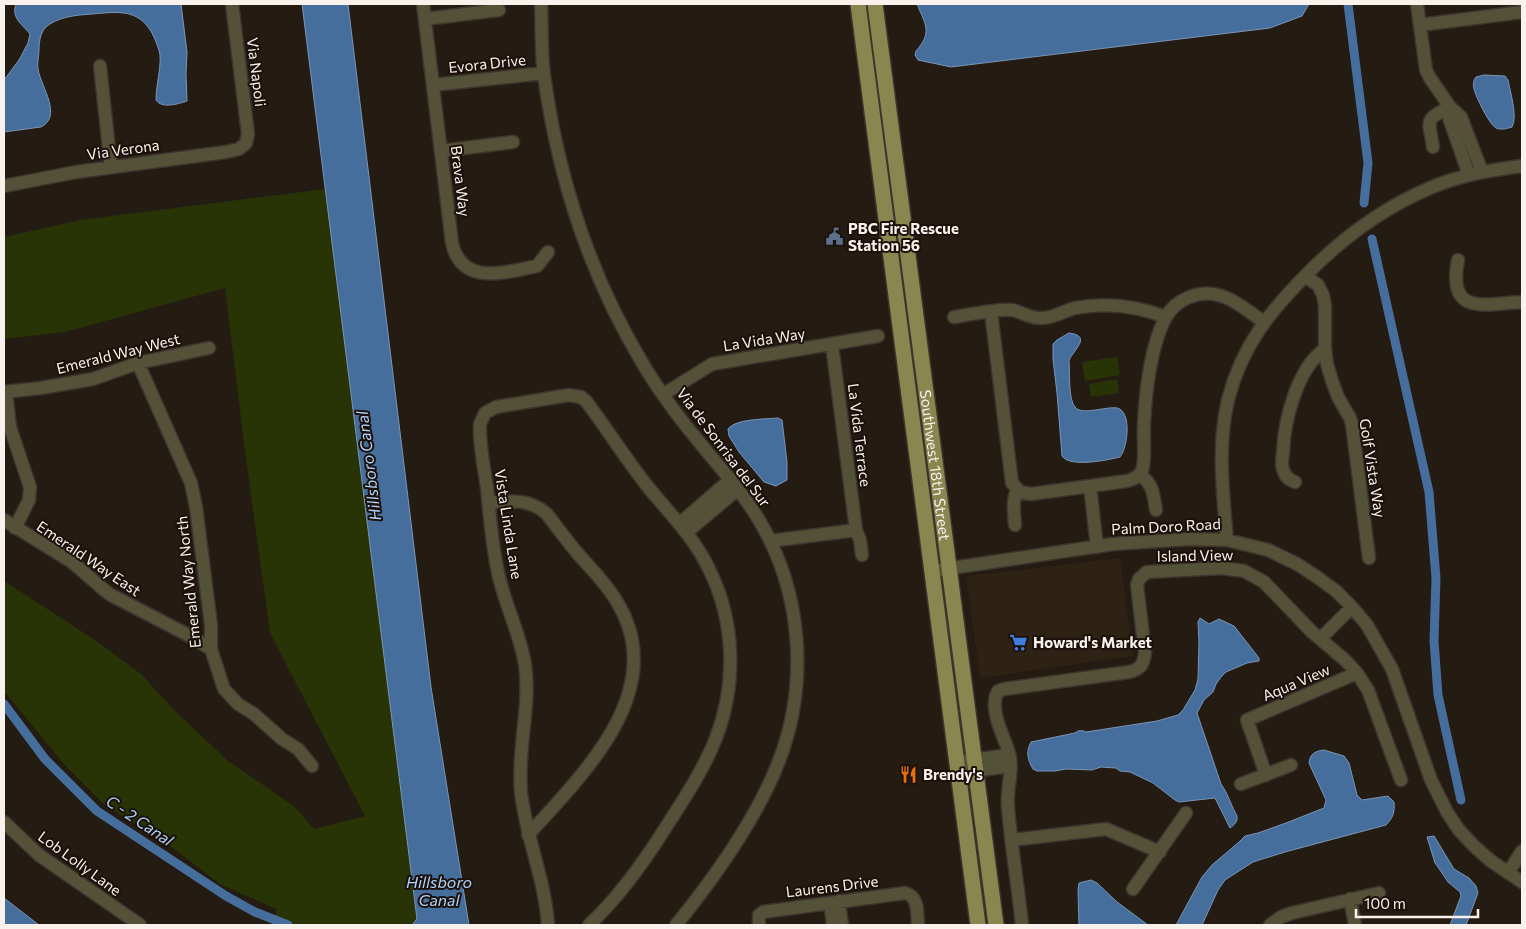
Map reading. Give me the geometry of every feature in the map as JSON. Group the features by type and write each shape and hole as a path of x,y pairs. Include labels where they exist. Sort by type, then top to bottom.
{"main road":[{"name":"Southwest 18th Street","path":"858,4 978,925"},
{"name":"Southwest 18th Street","path":"875,4 996,925"}],"street":[{"name":"Via Napoli","path":"232,4 248,134 246,143"},
{"name":"Brava Way","path":"423,4 452,243 456,255 464,265 474,271 492,274 536,266 548,252"},
{"name":"Via de Sonrisa del Sur","path":"541,4 544,73 558,153 569,194 596,272 623,329 644,366 683,422 735,484 759,520 784,575 790,597 796,636 798,654 796,692 787,739 770,782 750,819 715,874 676,925"},
{"path":"1417,4 1426,70 1450,107 1461,117 1475,173"},
{"path":"425,19 499,10"},
{"path":"1420,25 1522,12"},
{"path":"100,66 111,167"},
{"name":"Evora Drive","path":"433,85 544,73"},
{"path":"1433,147 1431,118 1434,114 1450,107"},
{"path":"441,151 513,142"},
{"name":"Via Verona","path":"4,186 76,172 226,152 239,149 246,143"},
{"path":"1227,540 1221,465 1223,425 1228,401 1241,363 1264,322 1287,293 1344,240 1391,207 1432,187 1475,173 1522,166"},
{"path":"1458,260 1456,271 1457,292 1465,301 1477,304 1522,302"},
{"name":"Golf Vista Way","path":"1305,276 1318,285 1323,295 1325,306 1325,349 1332,381 1352,424 1369,558"},
{"path":"991,312 1012,483 1017,490 1025,494 1133,480 1140,474 1143,466 1143,431 1148,378 1161,327 1174,307 1195,295 1212,294 1230,299 1264,322"},
{"path":"954,317 1012,310 1030,317 1042,318 1082,307 1115,305 1166,317"},
{"name":"La Vida Way","path":"664,394 712,364 878,336"},
{"name":"La Vida Terrace","path":"832,344 856,530 860,540 862,555"},
{"name":"Emerald Way West","path":"5,392 93,379 138,363 209,348"},
{"path":"1295,482 1286,477 1282,471 1283,446 1289,412 1296,392 1309,366 1316,355 1325,349"},
{"name":"Emerald Way North","path":"138,363 191,483 196,507 211,625 211,649 224,689 238,704 254,714 282,739 298,749 312,766"},
{"path":"5,392 7,425 30,487 29,500 15,528"},
{"name":"Vista Linda Lane","path":"548,925 544,887 528,835 524,812 521,773 527,702 525,665 516,628 505,600 499,576 479,430 481,418 485,413 496,407 575,395 586,401 648,487 699,550 719,591 725,613 730,650 728,695 723,716 710,752 674,815 648,855 630,879 589,925"},
{"path":"1140,474 1148,481 1151,487 1156,510"},
{"path":"683,528 735,484"},
{"path":"1090,486 1097,546"},
{"path":"1015,524 1013,504 1017,490"},
{"path":"489,503 520,501 531,504 546,513 617,601 629,628 634,659 634,674 629,695 620,716 603,745 588,767 528,835"},
{"name":"Emerald Way East","path":"4,520 72,562 109,594 211,649"},
{"path":"770,541 856,530"},
{"name":"Palm Doro Road","path":"932,571 1113,544 1189,539 1227,540 1268,550 1297,564 1317,576 1336,591 1367,625 1392,669 1431,780 1447,812 1459,830 1475,847 1508,874 1522,882"},
{"name":"Island View","path":"1022,925 1008,805 1010,760 998,724 996,696 998,691 1004,689 1129,672 1141,668 1145,652 1137,585 1142,575 1147,572 1222,568 1244,571 1264,582 1320,639 1357,673 1368,690 1401,780"},
{"path":"1320,639 1352,607"},
{"name":"Aqua View","path":"1266,775 1248,720 1357,673"},
{"path":"957,767 1010,760"},
{"path":"1242,784 1291,765"},
{"path":"1133,889 1186,813"},
{"name":"Lob Lolly Lane","path":"4,822 39,855 140,925"},
{"path":"1012,840 1106,829 1160,852"},
{"path":"1508,874 1522,851"},
{"name":"Laurens Drive","path":"759,920 763,912 905,893 911,894 915,898 918,925"},
{"path":"1270,925 1286,915 1379,893"},
{"path":"1350,899 1354,925"},
{"path":"833,925 835,902"},
{"path":"835,902 842,925"}],"shaded area":[{"path":"1120,558 1133,656 980,678 966,576"}],"green space":[{"path":"326,189 417,919 412,925 276,925 276,909 220,884 165,842 106,806 64,764 4,691 4,581 95,640 141,674 175,711 227,760 295,807 314,829 365,816 270,633 225,288 65,332 4,339 4,237 80,220"},
{"path":"1117,357 1120,375 1085,381 1082,362"},
{"path":"1117,379 1119,393 1091,397 1089,384"}],"water":[{"path":"16,4 181,4 187,52 187,101 166,105 156,100 160,55 152,33 140,19 126,13 73,16 50,24 43,30 40,39 38,67 51,109 47,122 41,127 4,132 4,80 19,60 28,43 30,34 16,17"},
{"name":"Hillsboro Canal","path":"302,4 348,4 431,687 469,925 412,925 417,919"},
{"path":"917,4 1309,4 1302,16 1270,28 951,67 918,60 915,55 926,33 925,23"},
{"path":"1484,75 1505,76 1508,80 1514,111 1512,127 1496,128 1483,110 1473,84 1476,77"},
{"path":"1069,333 1080,337 1081,341 1069,361 1070,392 1073,403 1078,410 1083,411 1117,408 1122,411 1127,422 1127,438 1120,457 1098,461 1073,462 1066,460 1062,456 1053,344"},
{"path":"778,418 782,420 787,480 776,486 764,482 739,452 729,436 728,429 743,421"},
{"path":"1200,618 1209,624 1219,619 1234,626 1259,658 1259,661 1247,663 1226,672 1216,684 1213,692 1204,700 1197,713 1221,784 1237,816 1233,826 1230,828 1215,798 1179,802 1153,783 1130,772 1120,771 1116,768 1101,767 1092,770 1066,769 1055,771 1037,771 1033,769 1028,755 1031,742 1079,731 1086,732 1157,721 1178,715 1195,690 1198,679 1198,622"},
{"path":"1324,750 1344,756 1349,763 1357,795 1362,800 1388,796 1394,802 1393,815 1386,825 1253,862 1225,880 1218,890 1202,925 1176,925 1202,877 1212,865 1245,836 1258,833 1324,808 1326,800 1309,763 1314,753"},
{"path":"1434,836 1454,869 1469,878 1476,886 1478,893 1466,925 1450,925 1461,896 1460,892 1448,882 1435,863 1427,837"},
{"path":"1091,880 1148,925 1079,925 1079,883"},
{"path":"4,898 39,925 4,925"}],"waterway":[{"path":"1348,4 1368,163 1364,203"},
{"path":"1372,239 1429,492 1436,578 1434,641 1438,695 1461,800"},
{"name":"C - 2 Canal","path":"4,704 45,759 97,811 226,896 255,912 288,925"}],"place":[{"name":"PBC Fire Rescue Station 56","path":"834,237"},
{"name":"Howard's Market","path":"1019,642"},
{"name":"Brendy's","path":"909,774"}]}
